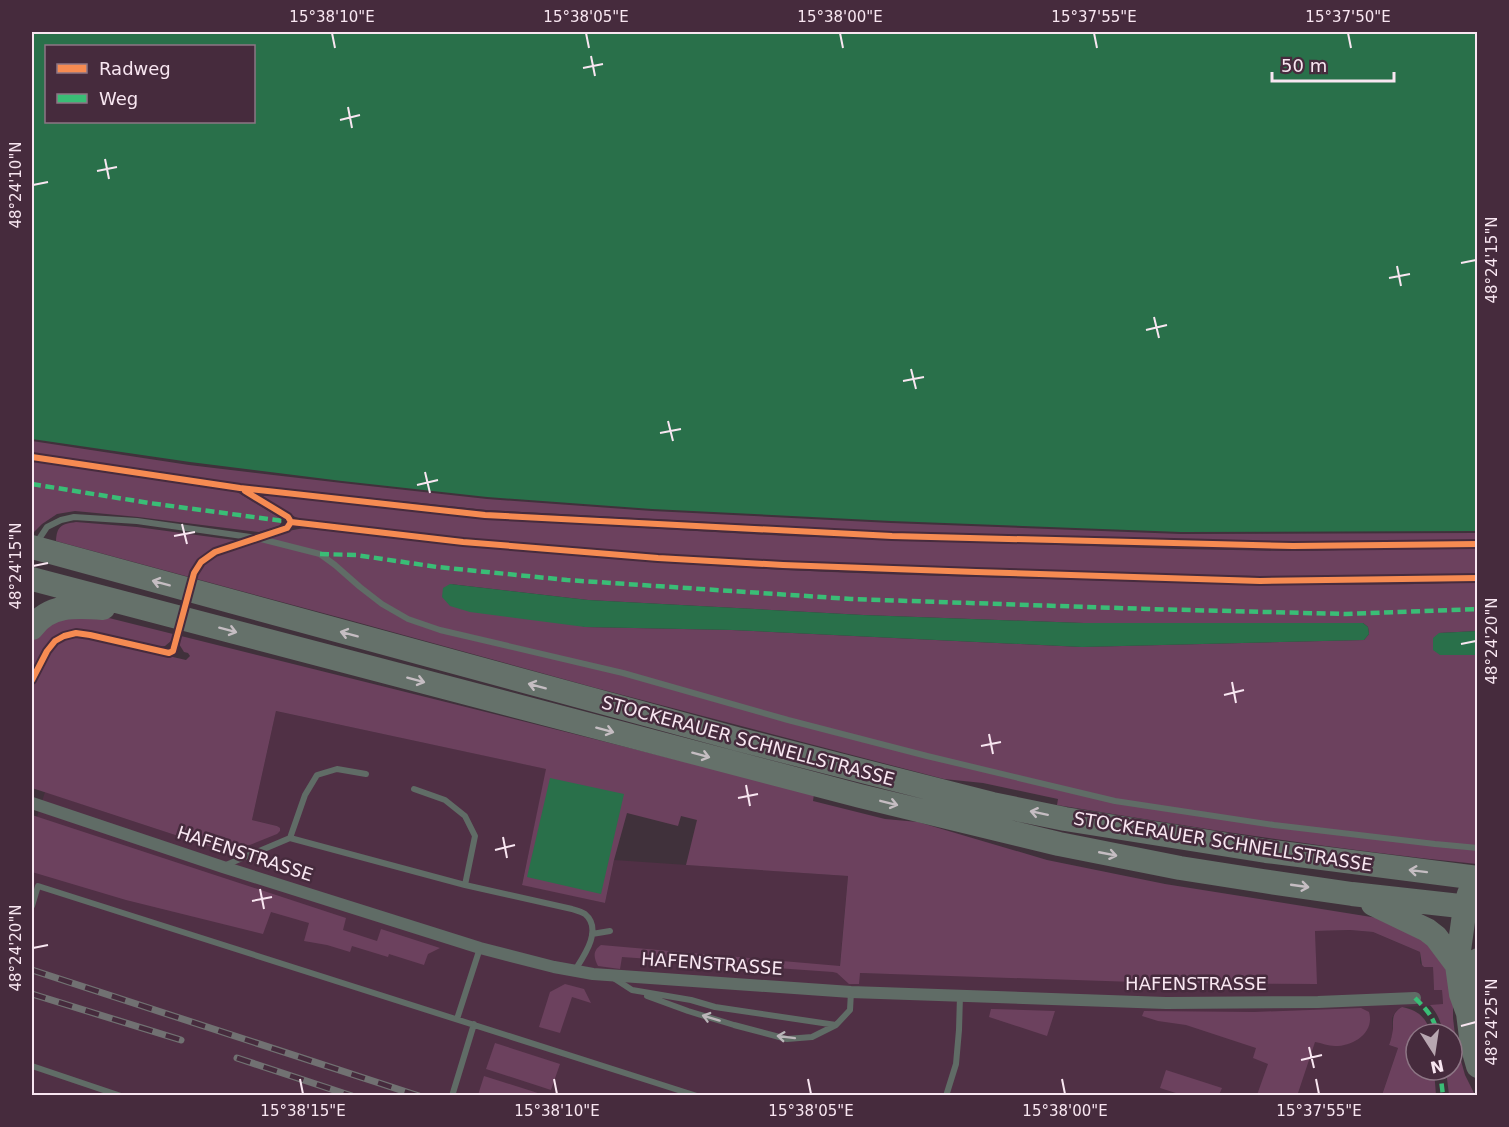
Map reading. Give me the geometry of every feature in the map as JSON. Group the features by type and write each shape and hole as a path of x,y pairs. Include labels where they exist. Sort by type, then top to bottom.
{"highway":[{"path":"32,582 37,565 33,549"},
{"name":"STOCKERAUER SCHNELLSTRASSE","path":"33,549 737,739 992,804 1065,819 1266,851 1477,879"},
{"name":"STOCKERAUER SCHNELLSTRASSE","path":"32,582 171,615 735,764 1059,844 1180,868 1352,894 1471,908"},
{"path":"32,628 36,621 47,614 77,606 171,615"},
{"path":"1477,879 1469,892 1472,968 1468,1013 1472,1045 1478,1066"},
{"path":"1352,894 1427,930 1472,968"}],"street":[{"name":"HAFENSTRASSE","path":"32,803 223,867 480,948 593,974 851,992 1166,1003 1318,1002 1415,998"}],"lane":[{"path":"33,549 47,527 60,520 74,517 137,521 256,538 320,554 382,604 408,619 440,630 623,673 788,720 927,756 1115,801 1274,825 1478,848"},
{"path":"290,838 304,795 317,775 337,769 366,774"},
{"path":"414,789 445,800 465,816 475,836 465,885"},
{"path":"223,867 290,838 465,885 572,909 585,914 591,922 592,934 586,952 574,970"},
{"path":"32,906 38,886 697,1095"},
{"path":"592,934 610,931"},
{"path":"457,1019 480,948"},
{"path":"608,975 632,990 688,1011 787,1039 812,1037 836,1025 850,1010 851,992"},
{"path":"632,990 691,1000 715,1007 836,1025"},
{"path":"946,1095 956,1064 960,996"},
{"path":"452,1095 474,1024"},
{"path":"32,1066 121,1095"}],"shaded area":[{"path":"32,32 1477,32 1477,531 1181,532 652,509 487,497 190,462 32,439"},
{"path":"32,441 189,465 342,483 487,499 652,511 1181,534 1477,533 1477,540 1293,542 892,532 486,510 241,484 32,453"},
{"path":"32,461 237,492 280,518 282,522 279,526 259,532 75,511 57,514 32,534"},
{"path":"259,494 485,519 788,536 1293,551 1477,547 1477,574 1370,577 1208,575 852,565 657,555 304,520 295,517"},
{"path":"76,522 137,527 256,543 288,531 304,528 569,555 805,571 1265,584 1371,585 1477,582 1477,631 1439,633 1440,655 1477,655 1477,864 1320,845 1162,822 1057,805 1058,799 983,783 944,779 596,688 56,541 57,532 63,525","holes":["450,584 588,600 863,615 1083,623 1363,623 1368,627 1369,634 1364,640 1082,647 732,630 585,627"]},
{"path":"450,584 588,600 863,615 1083,623 1363,623 1368,627 1369,634 1364,640 1082,647 732,630 585,627 470,612 450,606 442,597 443,588"},
{"path":"93,614 814,794 813,801 885,819 918,822 1047,860 1165,884 1390,920 1422,934 1448,969 1453,1022 1440,1022 1430,1005 1443,1004 1442,990 1434,990 1433,967 1422,965 1420,952 1373,932 1350,930 1315,931 1317,984 1165,983 860,973 859,984 849,984 833,972 622,957 620,969 598,966 595,955 601,945 840,966 848,876 686,865 697,820 681,816 678,826 627,813 605,903 522,885 546,769 276,711 252,820 277,826 280,831 230,853 32,788 32,687 39,670 57,643 76,636 186,660 190,656 179,644 171,641 165,646 158,647 104,634 63,633 50,641 32,673 32,640 51,620"},
{"path":"1477,631 1477,655 1440,655 1433,650 1433,638 1439,633"},
{"path":"276,711 547,769 522,884 605,903 614,860 848,876 839,975 859,984 859,973 1316,984 1315,931 1351,930 1373,932 1420,952 1420,963 1424,967 1433,967 1434,990 1442,990 1443,1005 1402,1007 1396,1011 1392,1018 1393,1033 1389,1045 1398,1048 1382,1095 32,1095 32,815 37,817 45,792 230,853 280,831 277,826 252,820"},
{"path":"550,778 624,794 601,894 527,877"},
{"path":"32,815 346,918 343,930 377,941 381,929 440,948 428,954 424,965 352,946 350,952 304,941 309,923 271,912 263,934 126,900 32,872"},
{"path":"565,984 584,989 591,1003 572,997 560,1033 539,1027 550,992"},
{"path":"1402,1007 1413,1010 1426,1022 1404,1022 1404,1082 1435,1082 1436,1095 1382,1095 1398,1048 1389,1045 1396,1011"},
{"path":"1361,1008 1369,1012 1369,1026 1366,1032 1349,1044 1332,1046 1315,1042 1297,1096 1257,1095 1268,1064 1253,1058 1256,1048 1186,1025 1142,1016 1144,1011 1254,1012"},
{"path":"991,1009 1055,1011 1047,1036 989,1017"},
{"path":"495,1043 560,1064 551,1090 486,1069"},
{"path":"1166,1070 1222,1088 1219,1095 1182,1095 1160,1088"},
{"path":"1464,1071 1475,1095 1449,1095 1447,1082 1464,1082"},
{"path":"484,1076 544,1095 478,1095"}],"railway":[{"path":"32,970 419,1096"},
{"path":"32,994 181,1040"},
{"path":"237,1058 352,1096"}],"marked path":[{"path":"32,484 149,503 291,522"},
{"path":"320,554 356,555 437,567 567,580 851,599 1346,614 1478,609"},
{"path":"1415,998 1434,1022"},
{"path":"1441,1082 1443,1096"}],"cycle path":[{"path":"32,457 240,488 485,515 892,536 1293,546 1478,544"},
{"path":"32,680 47,651 55,641 76,633 169,653 173,651 194,573 201,562 215,552 287,528 291,522 288,517 245,491"},
{"path":"291,522 463,542 658,558 783,565 1260,581 1478,578"}]}
